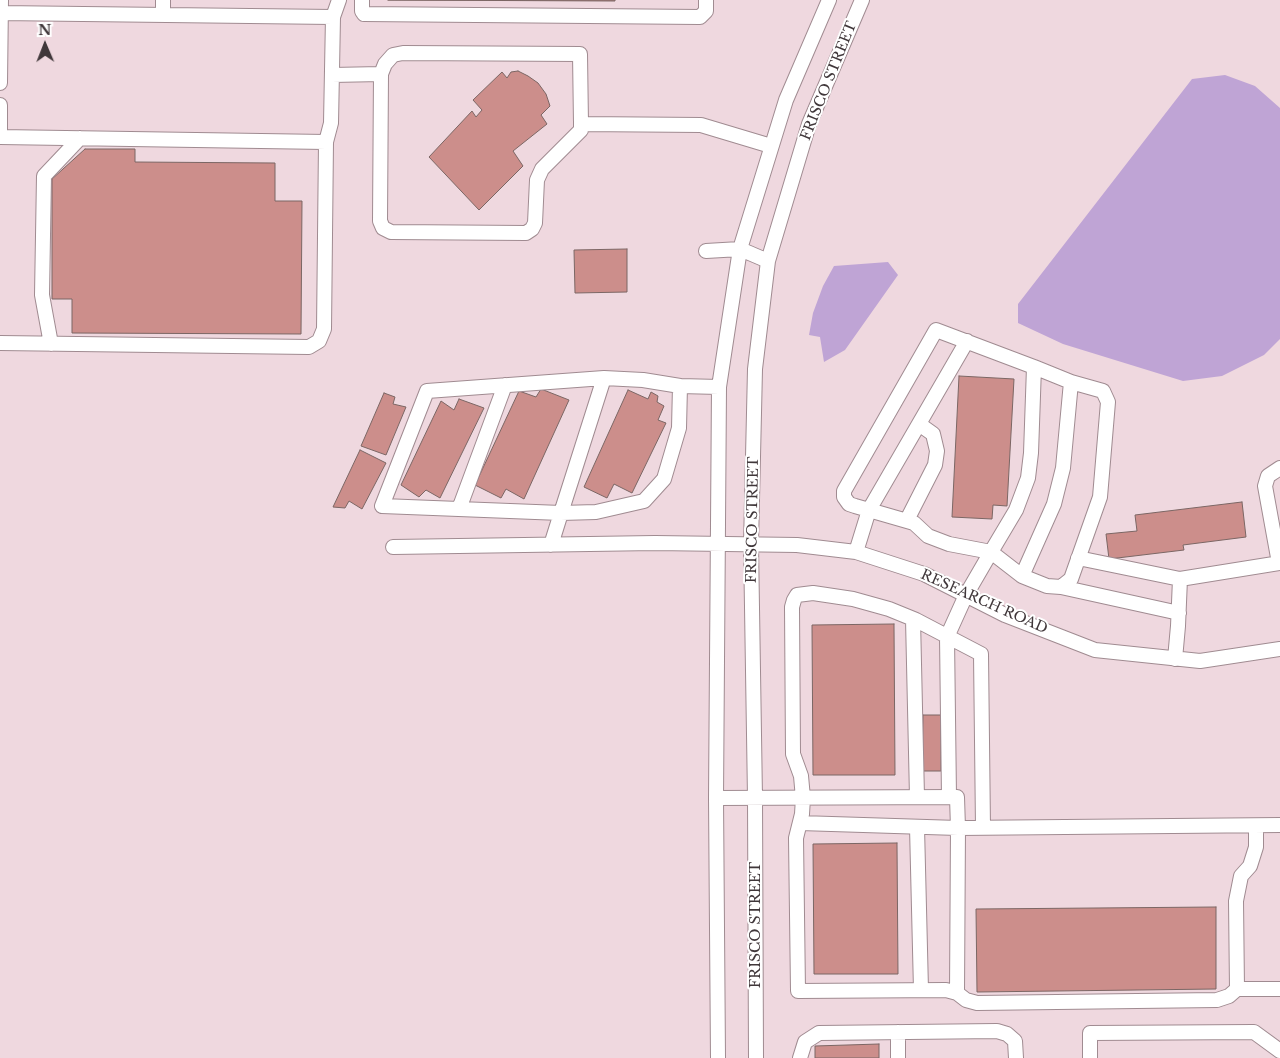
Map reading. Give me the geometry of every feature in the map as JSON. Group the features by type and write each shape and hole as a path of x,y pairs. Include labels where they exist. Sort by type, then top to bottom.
{"street":[{"path":"163,0 163,15"},
{"path":"0,343 309,347 319,341 324,329 326,142 331,123 333,17 339,0"},
{"path":"362,0 362,11 364,14 690,16 700,16 706,11 706,0"},
{"path":"718,1058 716,798 719,387 740,249 786,100 828,0"},
{"name":"FRISCO STREET","path":"756,1058 752,544 755,369 768,261 809,124 862,0"},
{"path":"0,83 1,9 163,15 333,17"},
{"path":"403,53 580,54 581,130 542,169 537,180 535,223 532,229 526,233 391,232 383,228 380,221 381,74 385,64 393,55 403,53"},
{"path":"332,75 381,74"},
{"path":"0,105 0,137 326,142"},
{"path":"581,124 701,125 771,146"},
{"path":"51,344 42,295 44,176 80,138"},
{"path":"706,251 740,249 768,261"},
{"path":"1061,587 1071,579 1100,496 1108,402 1103,391 1071,382 936,330 847,484 844,490 844,497 849,504 914,522 928,536 934,539 949,544 991,552 1022,576 1047,586 1061,587 1179,613"},
{"path":"856,552 870,510 966,341"},
{"path":"949,797 947,637 966,595 1016,510 1028,478 1031,453 1034,367"},
{"path":"680,386 679,428 664,479 644,501 596,512 561,513 382,506 427,391 604,378 643,380 680,386 719,387"},
{"path":"551,545 604,378"},
{"path":"1022,576 1054,504 1063,468 1071,382"},
{"path":"459,509 505,385"},
{"path":"907,520 935,465 937,451 933,434 919,424"},
{"path":"1078,558 1180,579 1279,563 1265,486 1268,476 1280,468"},
{"name":"RESEARCH ROAD","path":"393,547 655,543 797,545 856,552 924,574 1005,615 1095,650 1200,661 1280,649"},
{"path":"1175,659 1180,579"},
{"path":"983,828 981,654 913,619 889,609 853,599 813,593 802,594 794,600 792,607 793,754 801,776 803,798 796,838 798,991 946,990 977,1003 1217,1000 1228,996 1237,988 1280,989"},
{"path":"913,619 917,797"},
{"path":"716,798 957,797 957,993"},
{"path":"800,823 958,828 1280,825"},
{"path":"1237,988 1236,901 1241,876 1250,866 1256,847 1256,826"},
{"path":"918,827 921,990"},
{"path":"800,1058 805,1042 820,1033 997,1031 1007,1034 1015,1041 1016,1058"},
{"path":"898,1032 898,1058"},
{"path":"1090,1058 1090,1033 1254,1032 1280,1051"}],"shaded area":[{"path":"1225,75 1255,86 1280,108 1280,339 1264,355 1222,376 1183,381 1063,344 1018,323 1018,304 1192,79"},
{"path":"888,262 898,275 845,350 824,362 820,337 809,335 813,313 823,286 834,266"}],"building":[{"path":"388,0 615,0 615,1"},
{"path":"518,71 538,83 546,94 550,106 541,115 547,124 513,151 523,166 479,210 429,157 472,111 476,117 482,110 473,100 502,72 507,78 511,72"},
{"path":"85,149 135,149 135,162 275,163 275,201 302,201 301,334 72,333 72,299 52,299 52,179"},
{"path":"627,249 627,292 575,293 574,250"},
{"path":"959,376 1014,379 1007,506 993,505 992,519 952,517"},
{"path":"541,389 569,400 524,499 506,489 501,498 475,485 519,391 536,397"},
{"path":"628,390 648,399 651,392 658,396 657,402 664,406 658,420 666,423 632,493 614,484 607,498 584,487"},
{"path":"384,393 395,397 393,404 406,407 386,455 361,446"},
{"path":"459,399 484,408 440,498 426,490 419,497 401,485 441,401 454,410"},
{"path":"360,450 386,463 362,509 349,501 345,508 333,507"},
{"path":"1242,502 1246,537 1183,545 1184,550 1109,559 1106,534 1137,531 1135,515"},
{"path":"894,624 895,775 813,775 812,625"},
{"path":"923,715 941,715 941,771 922,771"},
{"path":"897,843 898,974 814,974 813,844"},
{"path":"1216,907 1216,989 977,992 976,909"},
{"path":"879,1044 879,1058 815,1058 815,1046"}]}
